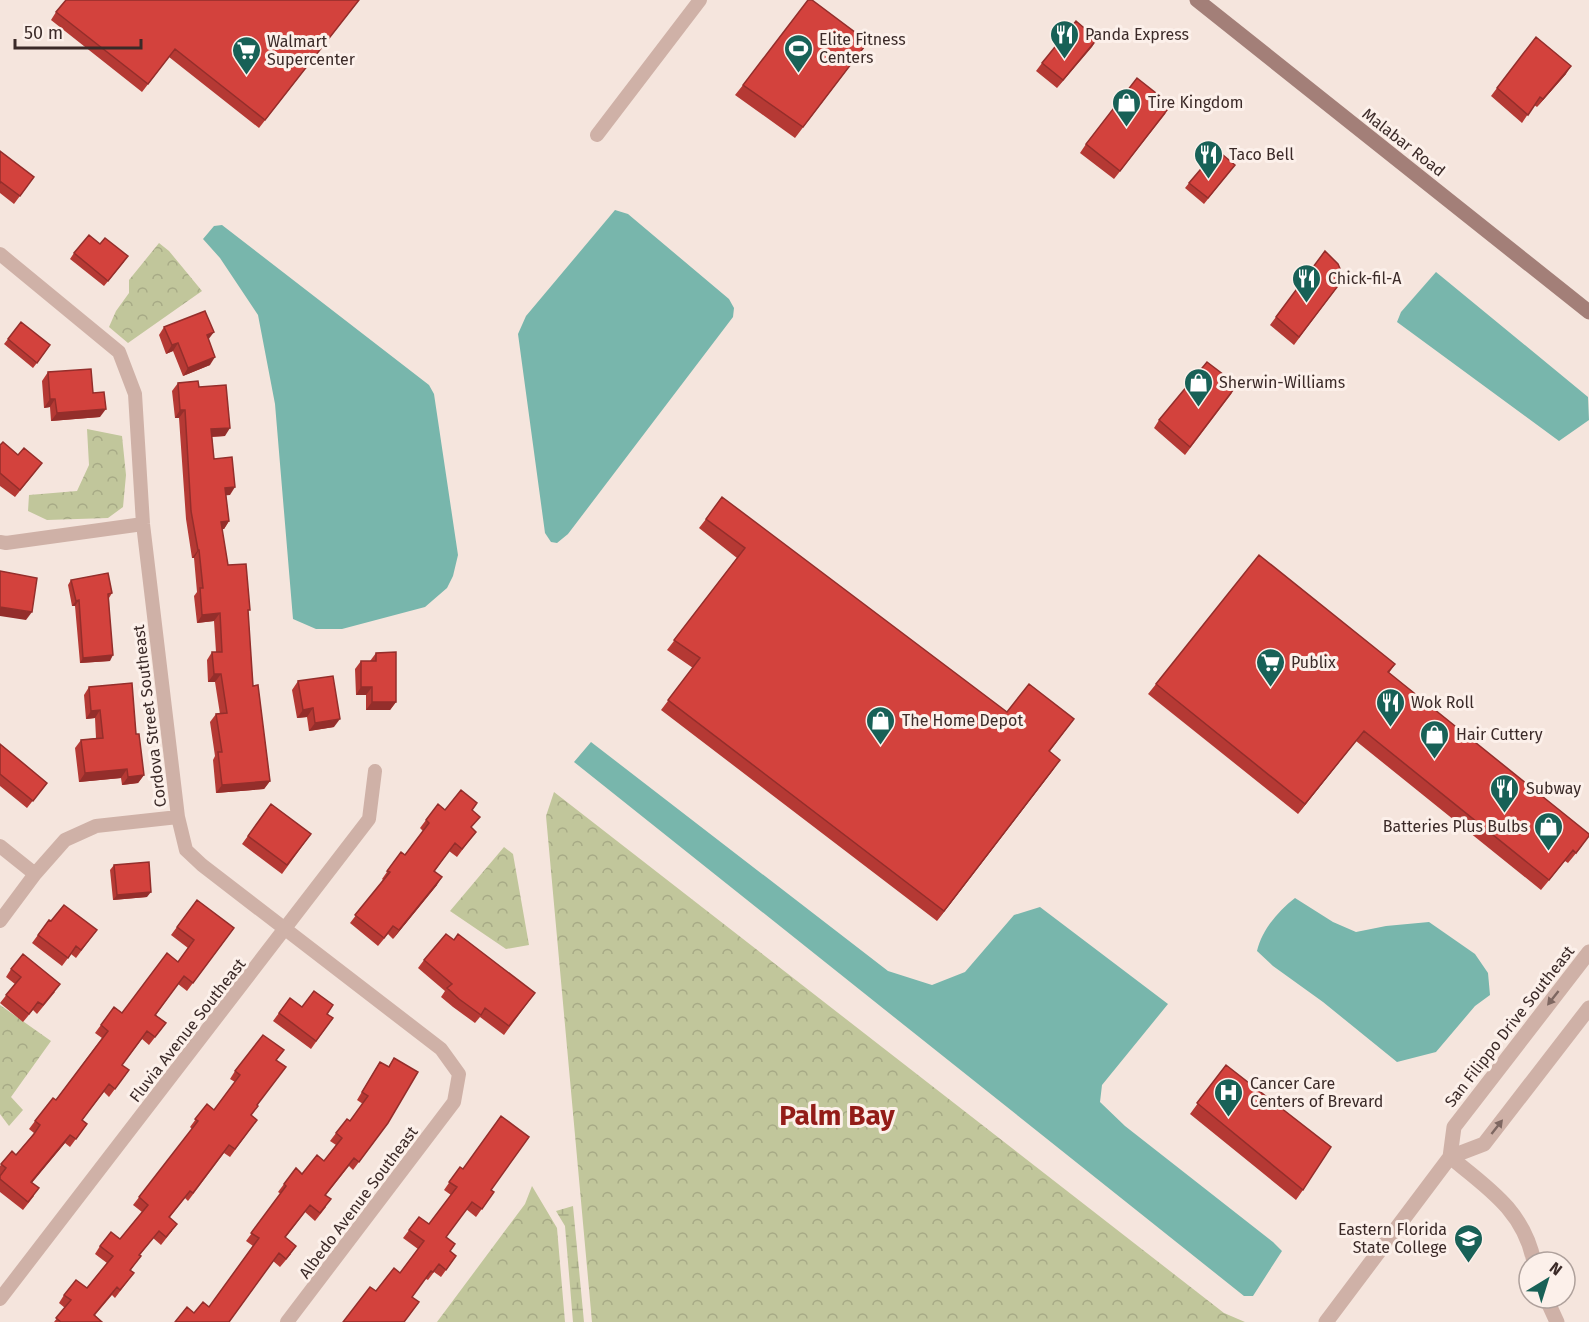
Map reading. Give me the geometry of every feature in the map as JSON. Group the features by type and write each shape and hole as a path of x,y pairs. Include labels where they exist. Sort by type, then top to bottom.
{"main road":[{"name":"Malabar Road","path":"1197,0 1589,312"}],"street":[{"path":"597,135 700,0"},
{"name":"Cordova Street Southeast","path":"0,254 119,352 135,394 143,524 178,817 186,850 202,865 441,1049 459,1074 454,1102"},
{"path":"0,542 143,524"},
{"name":"Fluvia Avenue Southeast","path":"0,1299 369,819 375,771"},
{"path":"0,921 64,840 96,826 178,817"},
{"path":"0,846 35,874"},
{"name":"San Filippo Drive Southeast","path":"1326,1322 1450,1158 1454,1127 1589,952"},
{"path":"1532,1250 1521,1224 1507,1205 1450,1158 1484,1144 1589,1008"},
{"name":"Albedo Avenue Southeast","path":"287,1322 454,1102"}],"green space":[{"path":"159,243 169,251 202,291 128,343 109,327 116,311 129,293 129,280"},
{"path":"87,429 122,436 126,475 123,507 108,518 47,520 28,511 29,495 77,491 89,465"},
{"path":"554,792 1224,1313 1245,1322 592,1322 546,816"},
{"path":"504,847 513,854 529,945 506,949 450,911"},
{"path":"0,1005 51,1041 11,1097 23,1110 9,1126 0,1114"},
{"path":"532,1186 557,1228 565,1322 437,1322 525,1204"},
{"path":"573,1206 584,1322 573,1322 565,1226 556,1211"}],"water":[{"path":"615,210 628,214 729,299 734,308 733,317 568,534 557,543 551,542 545,533 518,334 526,316"},
{"path":"222,225 429,385 434,394 458,555 453,576 447,588 425,607 342,629 316,629 293,619 275,404 258,315 220,258 203,239 214,226"},
{"path":"1436,272 1588,397 1589,420 1559,441 1397,322 1401,312"},
{"path":"591,742 888,971 932,985 965,972 1014,915 1040,907 1168,1004 1102,1085 1100,1102 1125,1126 1282,1251 1253,1296 1244,1296 574,762"},
{"path":"1295,898 1333,922 1356,932 1386,926 1429,922 1475,954 1488,973 1490,995 1475,1006 1436,1052 1397,1062 1323,1002 1273,966 1257,951 1259,943 1272,922"}],"building":[{"name":"Walmart Supercenter","path":"66,0 359,0 265,120 175,49 148,84 56,12"},
{"name":"Elite Fitness Centers","path":"808,0 812,0 868,42 803,127 743,85"},
{"name":"Panda Express","path":"1076,21 1097,39 1063,80 1042,63"},
{"path":"1536,37 1571,66 1543,99 1540,97 1528,115 1497,88"},
{"path":"1137,78 1171,105 1120,171 1086,144"},
{"name":"Taco Bell","path":"1217,150 1235,165 1208,198 1189,183"},
{"path":"0,151 34,177 20,196 0,183"},
{"path":"89,235 100,244 105,238 128,256 108,281 74,253"},
{"name":"Chick-fil-A","path":"1325,251 1338,264 1344,278 1299,337 1276,317"},
{"path":"205,311 214,332 207,335 215,357 188,368 178,343 172,345 164,327"},
{"path":"21,322 50,345 37,363 8,339"},
{"path":"1207,362 1237,385 1190,447 1159,420"},
{"path":"91,369 93,393 104,392 106,409 57,413 55,399 50,399 48,372"},
{"path":"198,381 199,387 226,385 230,428 211,429 214,459 232,457 235,487 225,488 229,521 221,522 228,565 246,564 253,686 258,685 270,781 222,785 218,752 222,752 216,714 227,713 221,674 214,674 212,652 222,652 220,613 202,615 200,588 203,588 199,550 191,511 185,410 180,410 178,383"},
{"path":"3,442 18,455 24,448 42,463 20,490 0,473 0,445"},
{"name":"The Home Depot","path":"722,497 1007,712 1029,684 1074,719 1049,751 1060,760 944,911 668,700 700,658 674,640 745,548 706,519"},
{"name":"Publix","path":"1259,555 1395,664 1388,672 1589,834 1576,853 1573,850 1549,880 1364,731 1305,804 1156,684"},
{"path":"0,571 37,578 32,612 0,607"},
{"path":"108,573 112,593 108,594 113,655 83,658 79,600 76,601 71,580"},
{"path":"396,652 396,702 372,702 372,687 361,687 361,661 376,661 376,653"},
{"path":"333,676 340,719 315,723 313,708 303,710 298,681"},
{"path":"132,683 136,734 139,734 144,775 128,777 127,769 85,773 81,740 103,738 100,710 91,711 89,687"},
{"path":"0,744 47,783 33,801 0,774"},
{"path":"461,790 477,803 472,810 480,817 471,827 476,832 462,849 455,843 434,871 442,877 399,930 393,926 384,938 355,915 390,872 387,871 401,852 405,855 429,823 426,820 438,804 445,810"},
{"path":"271,804 311,834 287,865 248,836"},
{"path":"149,862 151,892 117,895 114,865"},
{"path":"197,900 234,928 193,983 184,976 155,1015 166,1023 155,1037 147,1031 122,1065 129,1070 115,1089 109,1084 82,1120 87,1124 76,1139 70,1135 31,1182 39,1188 28,1202 0,1179 6,1168 1,1164 12,1151 16,1155 34,1134 40,1125 35,1121 53,1098 56,1100 108,1031 101,1025 114,1007 122,1013 167,953 178,962 194,940 177,927"},
{"path":"64,905 97,930 81,950 76,946 68,958 38,935"},
{"path":"446,934 454,940 458,934 535,993 509,1026 485,1008 481,1015 459,999 447,988 452,984 424,960"},
{"path":"23,954 60,984 43,1005 38,1002 29,1014 6,995 21,977 11,969"},
{"path":"314,991 333,1005 327,1014 333,1018 316,1041 279,1013 290,998 302,1007"},
{"path":"263,1035 284,1050 276,1060 286,1067 251,1115 257,1120 235,1149 229,1145 193,1193 190,1191 169,1217 177,1224 166,1237 159,1231 139,1255 141,1256 130,1270 134,1273 120,1290 117,1287 94,1315 102,1322 61,1322 56,1318 71,1300 64,1295 76,1280 87,1288 113,1256 100,1246 111,1232 120,1239 148,1205 139,1197 198,1121 195,1119 207,1104 214,1110 240,1075 235,1071"},
{"path":"394,1058 418,1072 388,1123 359,1162 354,1158 325,1195 331,1199 320,1213 310,1205 285,1237 296,1246 286,1259 279,1253 229,1322 175,1322 187,1307 194,1313 203,1302 209,1307 259,1238 251,1233 286,1186 284,1184 296,1168 302,1174 317,1155 324,1161 342,1138 336,1133 347,1119 350,1121 368,1096 362,1092 380,1062 389,1067"},
{"path":"1226,1065 1331,1147 1303,1190 1197,1103"},
{"path":"501,1116 529,1137 491,1190 494,1192 482,1209 472,1202 446,1237 455,1244 450,1251 456,1256 446,1270 439,1264 433,1272 431,1271 412,1297 419,1302 404,1322 343,1322 370,1287 376,1291 394,1268 400,1273 424,1241 409,1230 419,1217 429,1224 457,1187 449,1182 460,1167 463,1169"}],"place":[{"name":"Panda Express","path":"1064,60"},
{"name":"Elite Fitness Centers","path":"798,74"},
{"name":"Walmart Supercenter","path":"246,76"},
{"name":"Tire Kingdom","path":"1127,128"},
{"name":"Taco Bell","path":"1208,180"},
{"name":"Chick-fil-A","path":"1307,304"},
{"name":"Sherwin-Williams","path":"1198,408"},
{"name":"Publix","path":"1270,688"},
{"name":"Wok Roll","path":"1390,728"},
{"name":"The Home Depot","path":"881,746"},
{"name":"Hair Cuttery","path":"1435,760"},
{"name":"Subway","path":"1505,814"},
{"name":"Batteries Plus Bulbs","path":"1549,852"},
{"name":"Cancer Care Centers of Brevard","path":"1229,1118"},
{"name":"Eastern Florida State College","path":"1468,1264"}],"district":[{"name":"Palm Bay","path":"837,1115"}]}
